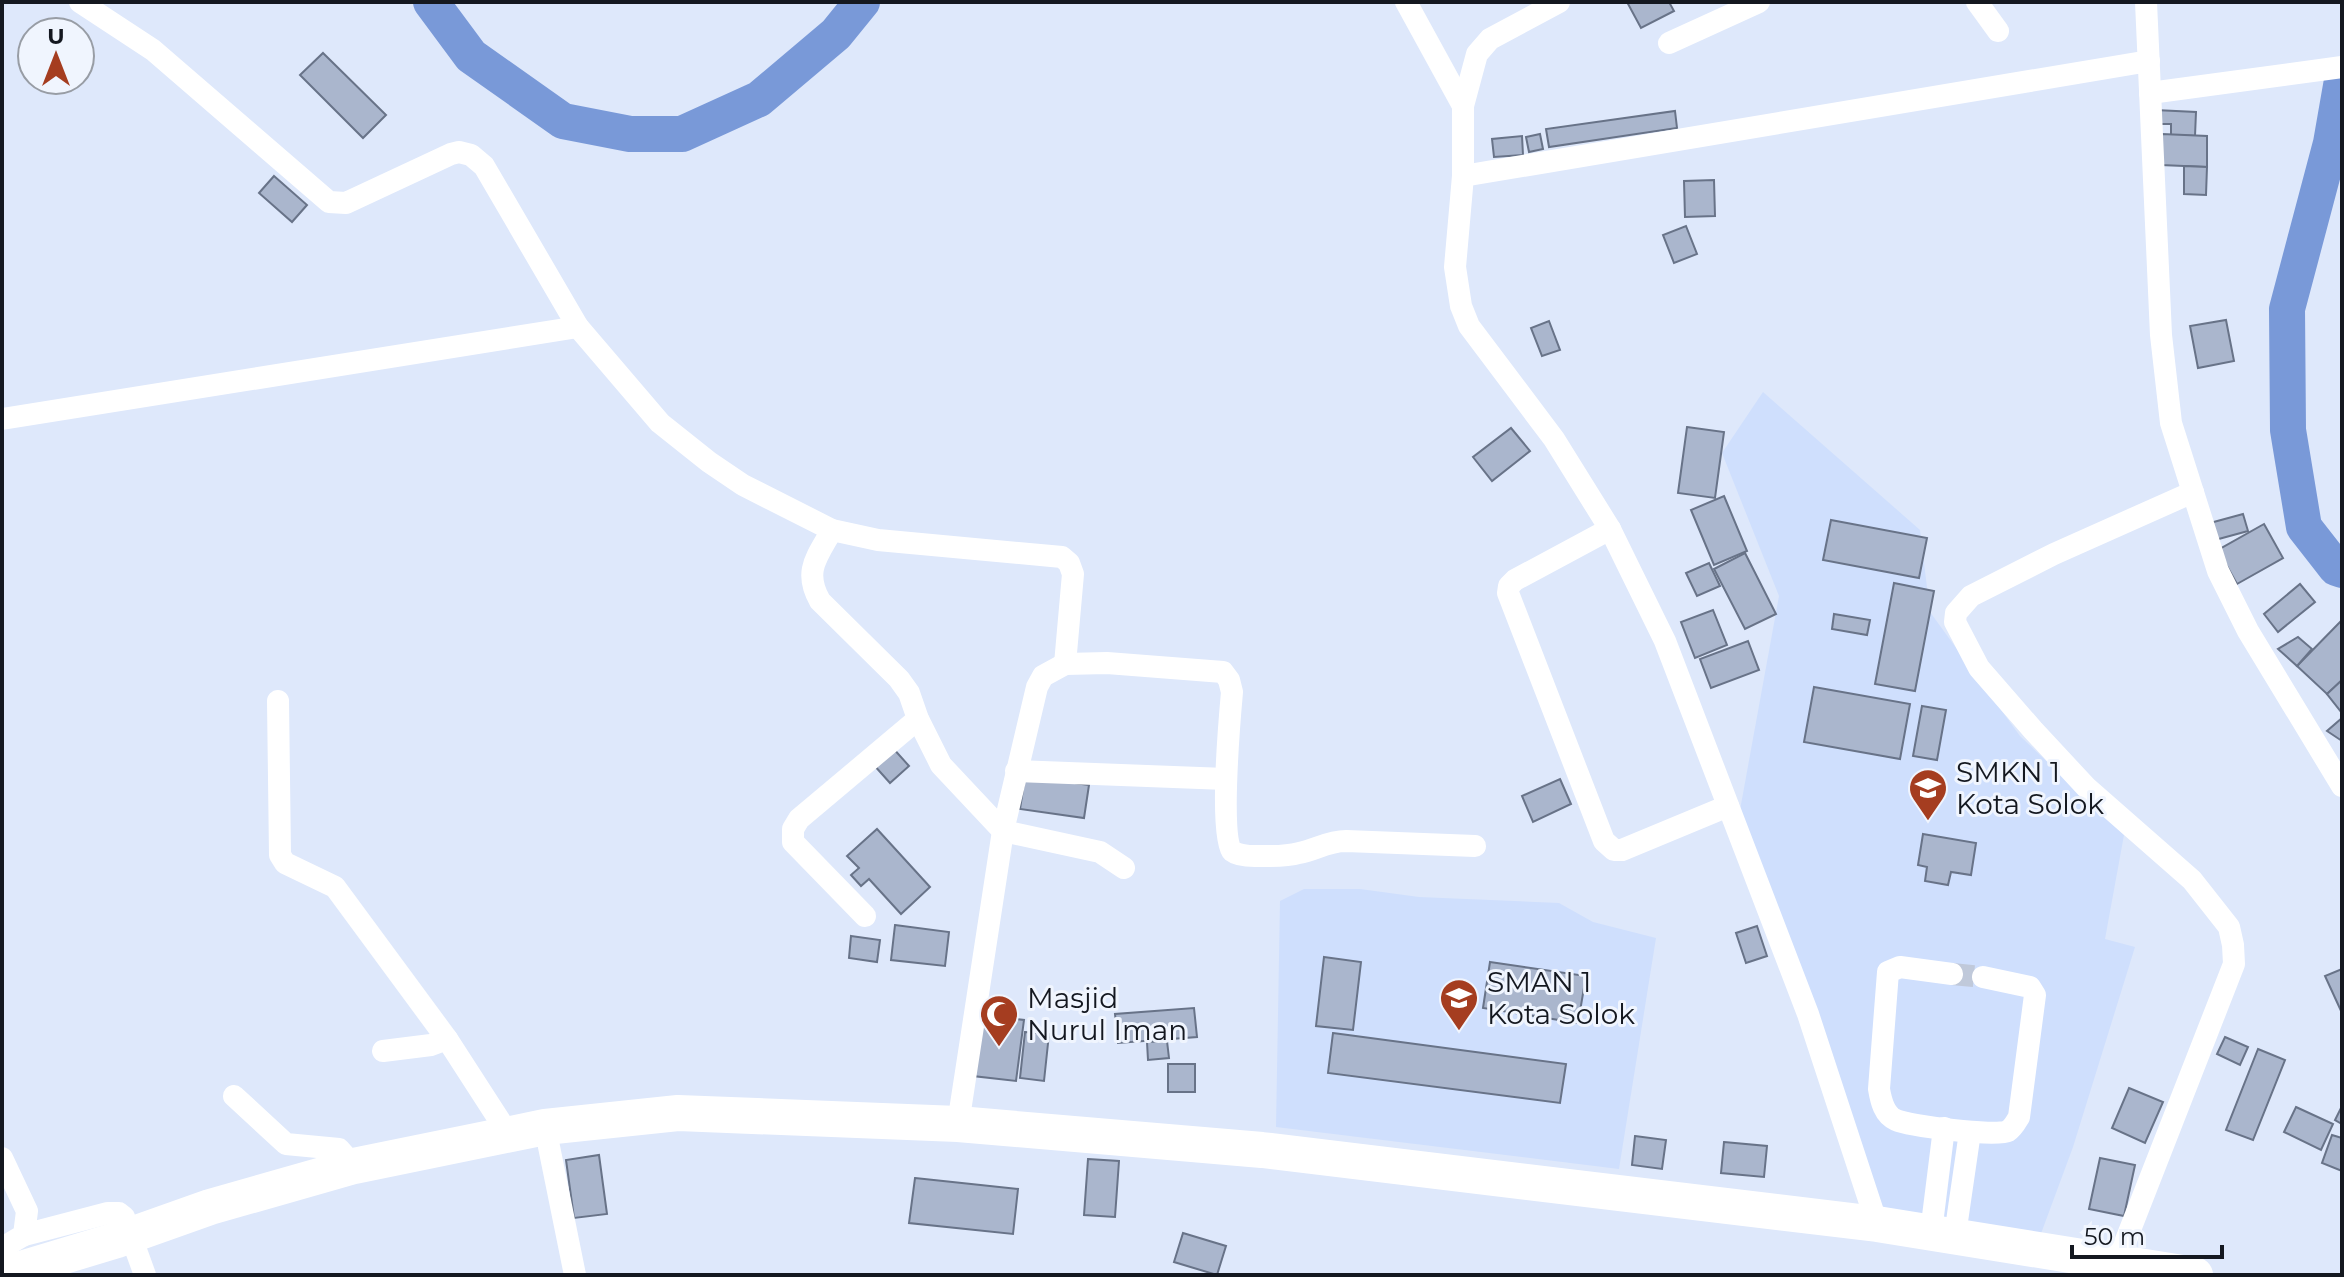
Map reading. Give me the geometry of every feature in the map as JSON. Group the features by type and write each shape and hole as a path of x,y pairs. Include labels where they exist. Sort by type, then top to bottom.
{"highway":[{"path":"2,1271 21,1269 210,1207 354,1166 545,1127 678,1113 958,1124 1262,1150 1877,1224 2195,1275"}],"street":[{"path":"80,2 153,50 329,202 346,203 451,154 471,155 484,166 504,197 578,327 660,423 743,485 832,530 878,540 1062,557 1069,563 1073,574 1065,664"},
{"path":"1406,2 1463,106"},
{"path":"1559,2 1490,39 1477,54 1463,106 1463,176 1455,267 1461,306 1469,326 1554,439 1610,529 1665,641 1808,1014 1877,1224"},
{"path":"1669,43 1759,2"},
{"path":"1977,2 1998,31"},
{"path":"2146,2 2161,335 2171,423 2218,571 2248,631 2342,786"},
{"path":"1463,176 2149,61"},
{"path":"2150,93 2342,67"},
{"path":"2,419 578,327"},
{"path":"2117,1263 2234,964 2229,927 2192,880 2086,787 2024,720 1979,668 1955,622 1956,613 1971,596 2054,554 2193,492"},
{"path":"1610,529 1515,580 1509,586 1508,593 1604,841 1614,850 1622,850 1728,806"},
{"path":"832,530 813,565 811,582 814,591 820,601 899,679 909,693 941,765 1003,831 1100,852 1124,868"},
{"path":"958,1124 1003,831 1016,771 1037,687 1043,676 1065,664 1107,663 1223,672 1232,692 1226,779 1226,838 1233,853 1253,856 1296,854 1327,843 1346,841 1475,846"},
{"path":"278,701 280,855 285,863 335,887 447,1039 509,1135"},
{"path":"865,916 793,842 793,829 799,819 918,719"},
{"path":"1016,771 1226,779"},
{"path":"1952,974 1900,967 1888,972 1879,1089 1885,1110 1897,1121 1970,1132 2001,1133 2009,1131 2019,1117 2035,995 2030,987 1983,977"},
{"path":"383,1051 431,1045 447,1039"},
{"path":"234,1096 286,1144 339,1149 354,1166"},
{"path":"545,1127 575,1275"},
{"path":"1943,1234 1944,1128"},
{"path":"1943,1234 1970,1132"},
{"path":"2,1158 27,1211 24,1235"},
{"path":"2,1248 24,1235 108,1213 119,1213 124,1217 145,1275"}],"shaded area":[{"name":"SMKN 1 Kota Solok","path":"1763,392 1920,530 1930,612 2020,736 2124,835 2105,939 2135,947 2073,1147 2039,1239 1881,1214 1740,810 1779,596 1722,453"},
{"name":"SMAN 1 Kota Solok","path":"1304,889 1360,889 1419,897 1559,903 1593,922 1656,938 1619,1169 1276,1127 1280,901"}],"building":[{"path":"1627,2 1669,2 1674,11 1641,28"},
{"path":"323,53 386,115 363,138 300,75"},
{"path":"2155,110 2196,112 2195,136 2171,135 2171,124 2155,124"},
{"path":"1675,111 1677,128 1549,147 1546,129"},
{"path":"1540,134 1543,149 1529,152 1526,137"},
{"path":"2162,134 2207,136 2207,167 2161,165"},
{"path":"1522,136 1523,155 1494,157 1492,139"},
{"path":"2184,166 2207,167 2206,195 2184,194"},
{"path":"274,176 307,205 292,222 259,193"},
{"path":"1714,180 1715,216 1685,217 1684,181"},
{"path":"1686,226 1697,254 1674,263 1663,235"},
{"path":"2226,320 2234,361 2198,368 2190,326"},
{"path":"1549,321 1560,350 1542,356 1531,328"},
{"path":"1687,427 1724,432 1715,498 1678,493"},
{"path":"1511,428 1530,451 1492,481 1473,457"},
{"path":"1724,496 1747,551 1714,565 1691,510"},
{"path":"2243,514 2248,531 2215,540 2210,523"},
{"path":"1831,520 1927,538 1919,578 1823,560"},
{"path":"2264,524 2283,558 2237,584 2218,550"},
{"path":"1745,553 1776,614 1745,629 1714,569"},
{"path":"1709,563 1720,586 1697,596 1686,573"},
{"path":"1894,583 1934,591 1915,691 1875,684"},
{"path":"2300,584 2315,602 2278,632 2264,614"},
{"path":"1713,610 1727,645 1695,658 1681,622"},
{"path":"1834,614 1870,620 1867,635 1832,629"},
{"path":"2342,620 2342,680 2327,694 2297,666"},
{"path":"2298,637 2312,649 2297,666 2278,649"},
{"path":"1748,641 1759,670 1711,688 1700,659"},
{"path":"2342,680 2342,713 2327,694"},
{"path":"1814,687 1910,704 1900,759 1804,742"},
{"path":"1922,706 1946,710 1937,760 1913,756"},
{"path":"2342,718 2342,741 2327,731"},
{"path":"892,747 909,766 890,783 873,764"},
{"path":"1025,776 1089,785 1084,818 1020,809"},
{"path":"1560,779 1571,804 1533,822 1522,796"},
{"path":"877,829 930,887 901,914 869,879 861,886 851,875 859,868 847,856"},
{"path":"1923,834 1976,843 1971,875 1951,872 1948,885 1925,881 1927,867 1918,865"},
{"path":"895,925 949,932 945,966 891,960"},
{"path":"1757,926 1767,956 1746,963 1736,933"},
{"path":"851,936 880,940 877,962 849,958"},
{"path":"1324,957 1361,962 1353,1030 1316,1026"},
{"path":"1490,962 1586,976 1578,1023 1483,1008"},
{"path":"2342,969 2342,1013 2325,976"},
{"path":"1194,1008 1197,1037 1118,1043 1115,1014"},
{"name":"Masjid Nurul Iman","path":"981,1015 1024,1020 1016,1081 973,1076"},
{"path":"1025,1032 1049,1034 1044,1081 1020,1078"},
{"path":"1333,1033 1566,1064 1560,1103 1328,1073"},
{"path":"2225,1037 2248,1047 2240,1065 2217,1054"},
{"path":"1167,1041 1169,1058 1148,1060 1147,1042"},
{"path":"2258,1049 2285,1060 2253,1140 2226,1130"},
{"path":"1168,1064 1195,1064 1195,1092 1168,1092"},
{"path":"2129,1088 2163,1102 2145,1143 2112,1128"},
{"path":"2342,1106 2342,1124 2335,1120"},
{"path":"2296,1107 2333,1124 2321,1150 2284,1132"},
{"path":"2332,1135 2342,1138 2342,1171 2322,1163"},
{"path":"1635,1136 1666,1140 1662,1169 1632,1165"},
{"path":"1724,1142 1767,1146 1764,1177 1721,1173"},
{"path":"599,1155 607,1214 574,1218 566,1160"},
{"path":"2100,1158 2135,1165 2124,1216 2089,1209"},
{"path":"1088,1159 1119,1161 1115,1217 1084,1215"},
{"path":"915,1178 1018,1189 1013,1234 909,1223"},
{"path":"1183,1233 1226,1246 1217,1275 1174,1262"}],"waterway":[{"path":"431,2 471,56 563,121 630,134 682,134 759,99 836,34 862,2"},
{"path":"2342,80 2331,143 2287,309 2288,430 2304,527 2336,568 2342,570"}],"tunnel":[{"path":"1952,974 1983,977"}],"place":[{"name":"SMKN 1 Kota Solok","path":"1928,822"},
{"name":"SMAN 1 Kota Solok","path":"1459,1032"},
{"name":"Masjid Nurul Iman","path":"999,1048"}]}
